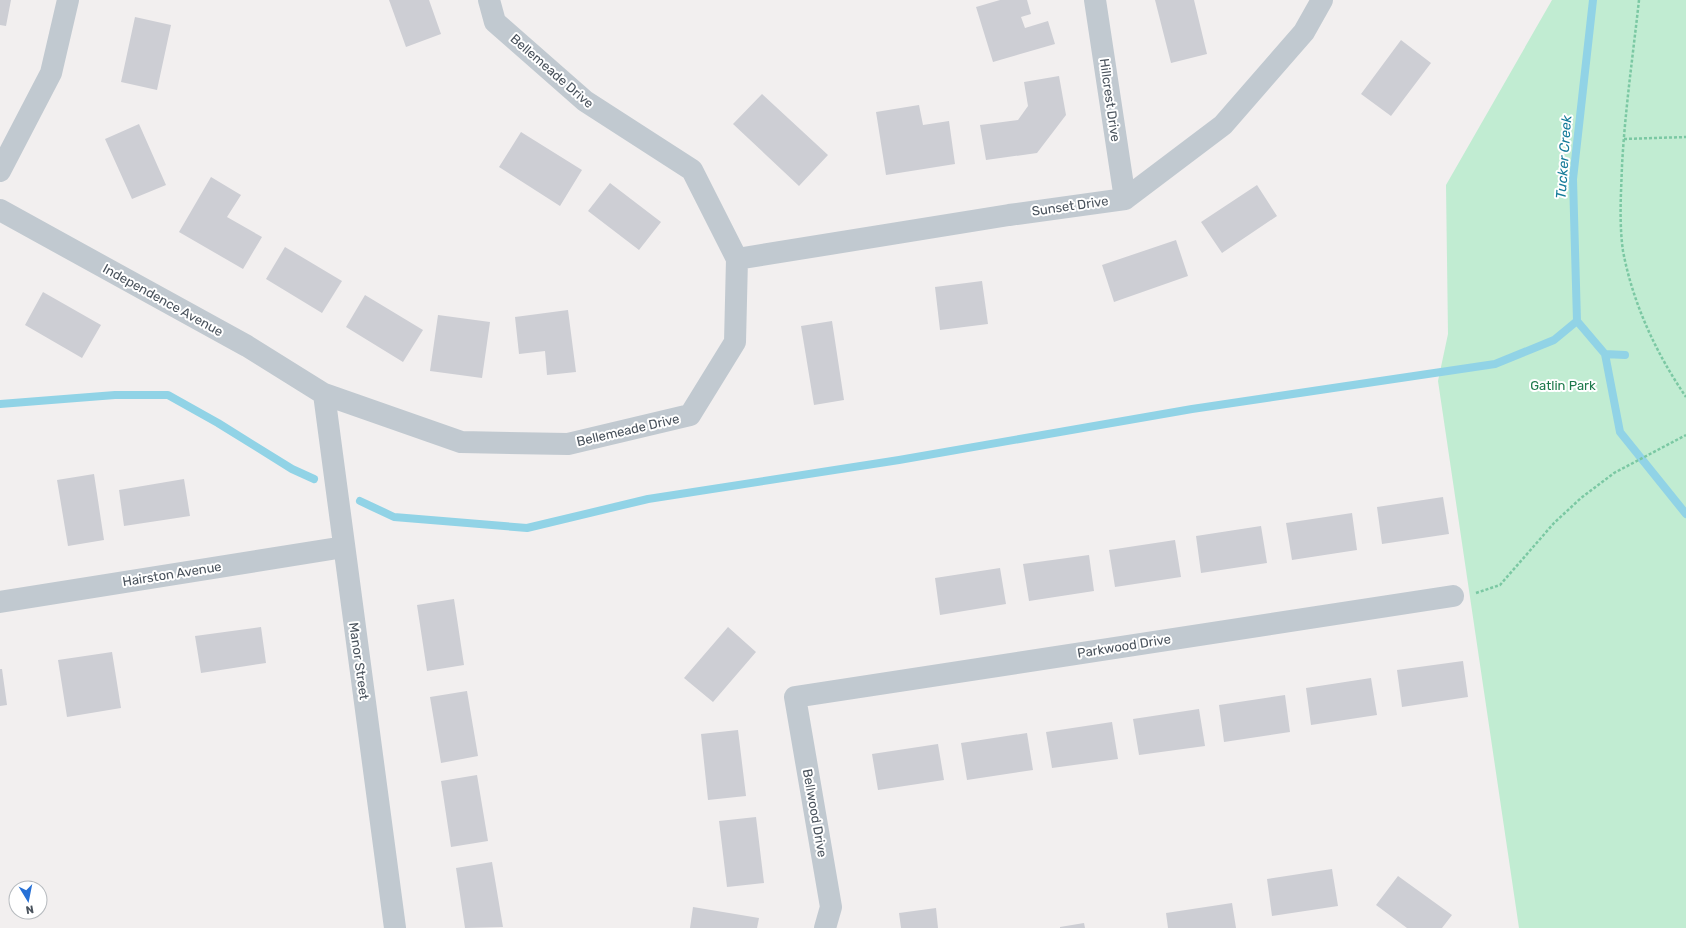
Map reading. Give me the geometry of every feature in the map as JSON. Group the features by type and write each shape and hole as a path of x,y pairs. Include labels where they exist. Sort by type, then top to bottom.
{"street":[{"path":"0,171 52,74 68,0"},
{"name":"Bellemeade Drive","path":"324,394 461,442 568,444 690,415 735,342 737,259 692,170 584,101 495,22 489,0"},
{"name":"Hillcrest Drive","path":"1095,0 1125,199"},
{"name":"Sunset Drive","path":"737,259 1002,216 1125,199 1222,125 1304,32 1322,0"},
{"name":"Independence Avenue","path":"0,210 247,346 324,394"},
{"name":"Manor Street","path":"324,394 395,928"},
{"name":"Hairston Avenue","path":"0,602 344,547"},
{"name":"Parkwood Drive","path":"795,697 1453,596"},
{"name":"Bellwood Drive","path":"795,697 831,907 825,928"}],"path":[{"path":"1639,0 1624,139 1620,203 1623,250 1634,293 1649,335 1669,373 1686,397"},
{"path":"1624,139 1686,137"},
{"path":"1480,593 1500,585 1554,522 1614,473 1686,434"}],"green space":[{"name":"Gatlin Park","path":"1552,0 1686,0 1686,928 1519,928 1438,381 1448,334 1446,185"}],"building":[{"path":"0,0 11,0 6,26 0,25"},
{"path":"389,0 429,0 441,34 406,47"},
{"path":"1000,0 1027,0 1031,14 1021,17 1025,28 1048,21 1055,44 993,62 976,7"},
{"path":"1155,0 1194,0 1207,54 1171,63"},
{"path":"135,17 171,25 157,90 121,82"},
{"path":"1401,40 1431,63 1391,116 1361,94"},
{"path":"1059,76 1066,115 1037,153 986,160 980,125 1018,120 1028,106 1024,82"},
{"path":"762,94 828,155 799,186 733,124"},
{"path":"919,105 923,125 949,121 955,164 886,175 876,112"},
{"path":"139,124 166,185 132,199 105,139"},
{"path":"521,132 582,170 560,206 499,167"},
{"path":"211,177 241,195 227,217 262,237 243,269 179,232"},
{"path":"610,183 661,222 639,250 588,211"},
{"path":"1257,185 1277,216 1222,253 1201,222"},
{"path":"1176,240 1188,276 1114,302 1102,265"},
{"path":"285,247 342,281 322,313 266,279"},
{"path":"982,281 988,324 940,330 935,287"},
{"path":"43,292 101,325 82,358 25,325"},
{"path":"365,295 423,330 403,362 346,327"},
{"path":"568,310 576,372 547,375 545,351 519,354 515,317"},
{"path":"438,315 490,322 482,378 430,371"},
{"path":"832,321 844,400 814,405 801,326"},
{"path":"94,474 104,540 68,546 57,480"},
{"path":"184,479 190,516 124,526 119,490"},
{"path":"1443,497 1449,534 1382,544 1377,507"},
{"path":"1352,513 1357,550 1292,560 1286,523"},
{"path":"1261,526 1267,563 1201,573 1196,536"},
{"path":"1175,540 1181,577 1115,587 1109,550"},
{"path":"1089,555 1094,591 1029,601 1023,564"},
{"path":"1000,568 1006,604 940,615 935,578"},
{"path":"454,599 464,665 427,671 417,605"},
{"path":"261,627 266,663 201,673 195,636"},
{"path":"728,627 756,652 713,702 684,678"},
{"path":"112,652 121,708 67,717 58,660"},
{"path":"1463,661 1468,697 1402,707 1397,670"},
{"path":"0,669 2,669 7,705 0,706"},
{"path":"1371,678 1377,715 1311,725 1306,688"},
{"path":"467,691 478,756 441,763 430,697"},
{"path":"1285,695 1290,732 1224,742 1219,705"},
{"path":"1199,709 1205,746 1139,755 1133,719"},
{"path":"1112,722 1118,759 1052,768 1046,732"},
{"path":"738,730 746,796 708,800 701,734"},
{"path":"1027,733 1033,770 967,780 961,743"},
{"path":"938,744 944,780 878,790 872,754"},
{"path":"477,775 488,841 451,847 441,781"},
{"path":"756,817 764,883 727,887 719,821"},
{"path":"492,862 503,927 465,928 456,868"},
{"path":"1332,869 1338,906 1272,916 1267,879"},
{"path":"1398,876 1452,915 1442,928 1407,928 1376,905"},
{"path":"1232,903 1236,928 1168,928 1166,913"},
{"path":"693,907 759,918 757,928 690,928"},
{"path":"936,908 938,928 901,928 899,913"},
{"path":"1084,923 1085,928 1060,928 1060,927"}],"waterway":[{"name":"Tucker Creek","path":"1593,0 1573,179 1577,321 1605,354 1620,432 1686,514"},
{"path":"360,501 394,517 527,528 648,499 899,460 1192,409 1495,364 1554,340 1577,321"},
{"name":"Tucker Creek","path":"1605,354 1625,355"},
{"path":"0,404 115,395 168,395 218,423 292,469 314,479"}]}
